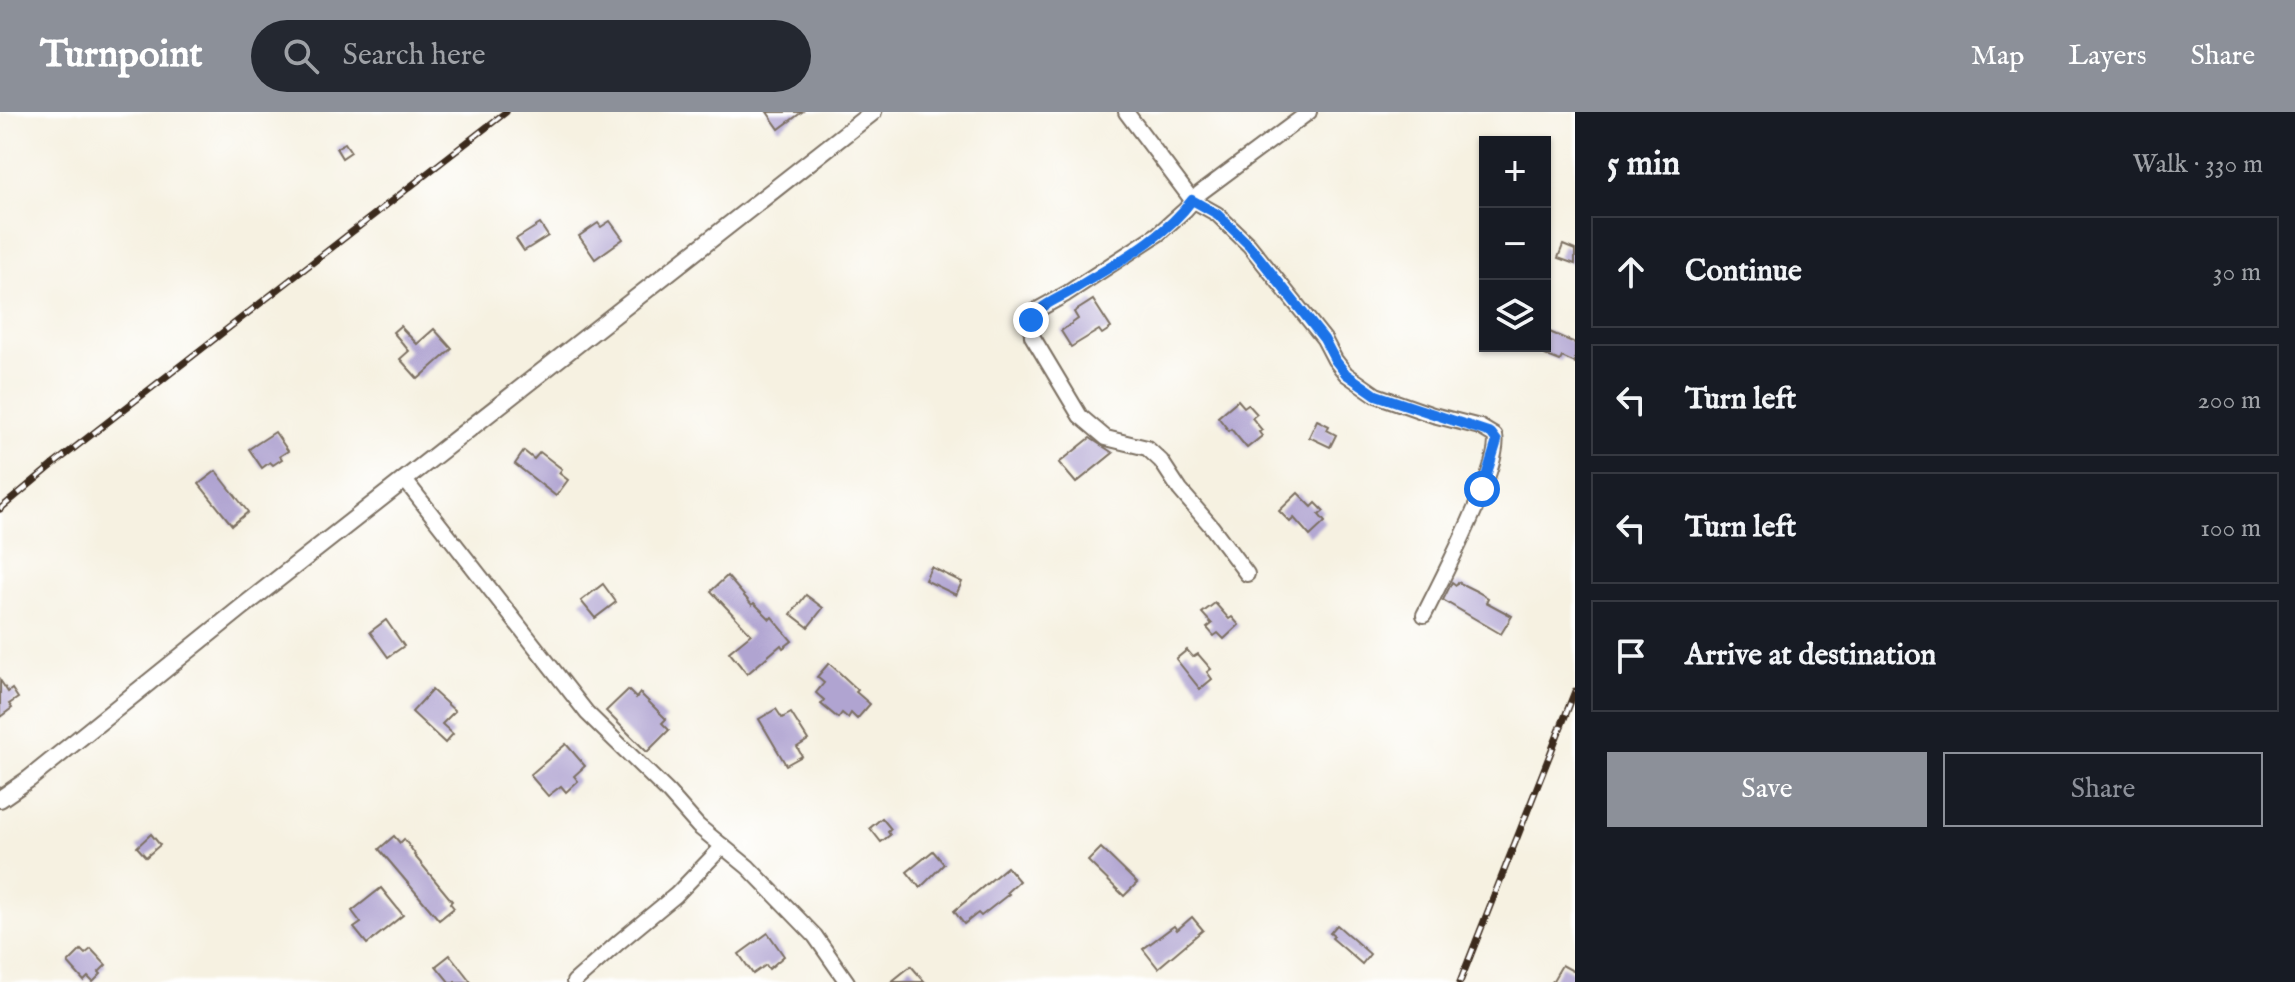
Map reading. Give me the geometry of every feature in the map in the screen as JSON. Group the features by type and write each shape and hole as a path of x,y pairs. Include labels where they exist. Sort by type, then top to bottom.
{"street":[{"path":"0,799 873,112"},
{"path":"1126,112 1192,200 1217,214 1249,245 1324,339 1346,374 1376,395 1480,427 1495,436 1496,448 1482,489 1459,545 1424,615"},
{"path":"1247,574 1180,490 1161,461 1147,448 1106,438 1080,416 1032,336 1031,320 1037,310 1147,241 1185,210 1192,200 1309,112"},
{"path":"404,479 587,713 669,793 698,826 748,867 815,936 847,982"},
{"path":"574,982 676,895 723,846"}],"building":[{"path":"767,112 802,112 779,129"},
{"path":"345,143 351,152 342,158 336,148"},
{"path":"610,221 623,239 595,259 579,236 598,223 601,227"},
{"path":"540,224 548,236 524,251 516,239"},
{"path":"1563,245 1575,250 1575,264 1558,258"},
{"path":"1093,300 1111,328 1102,334 1099,330 1071,347 1061,331 1078,319 1074,312"},
{"path":"400,326 417,344 434,329 452,349 418,379 400,359 409,351 393,332"},
{"path":"1551,333 1575,343 1575,363 1562,357 1560,361 1545,355 1545,352 1551,352"},
{"path":"1238,400 1244,407 1248,404 1257,414 1252,418 1262,430 1259,432 1262,436 1247,448 1218,417"},
{"path":"1317,420 1329,426 1327,430 1336,435 1330,447 1309,437"},
{"path":"275,432 288,451 273,465 270,462 262,468 249,449"},
{"path":"1090,438 1113,453 1076,483 1059,463"},
{"path":"524,451 534,459 540,452 562,469 559,473 568,480 556,496 515,464"},
{"path":"216,471 248,512 232,525 199,484"},
{"path":"1298,493 1312,507 1316,503 1324,511 1319,515 1325,522 1310,536 1294,518 1290,522 1279,511"},
{"path":"931,567 962,582 956,595 925,580"},
{"path":"727,576 752,605 754,603 770,619 772,617 792,641 783,648 781,645 747,674 729,652 751,634 711,591"},
{"path":"1452,582 1476,591 1488,598 1486,602 1512,616 1501,634 1443,600"},
{"path":"603,584 616,602 595,618 581,601"},
{"path":"806,595 823,608 808,627 791,614"},
{"path":"1215,603 1239,625 1224,639 1218,633 1214,636 1207,628 1212,624 1202,613"},
{"path":"386,620 404,646 388,657 370,632"},
{"path":"1187,650 1193,657 1198,654 1211,669 1207,672 1212,679 1200,689 1176,659"},
{"path":"829,663 870,704 857,719 851,713 848,718 842,713 838,718 821,704 824,700 816,693 824,683 817,677"},
{"path":"0,680 8,692 12,689 18,698 9,704 12,708 0,717"},
{"path":"432,690 455,711 442,724 453,734 445,743 412,712"},
{"path":"628,690 636,698 640,693 666,719 662,723 669,730 647,752 606,711"},
{"path":"776,709 782,718 791,713 808,740 797,747 802,756 786,765 759,719"},
{"path":"566,744 585,766 574,776 578,781 566,792 561,786 548,796 530,775"},
{"path":"882,818 891,829 888,832 890,835 881,842 870,828"},
{"path":"151,834 160,845 146,857 137,847"},
{"path":"394,836 400,843 404,839 452,901 450,903 454,908 439,920 379,849"},
{"path":"1101,848 1137,883 1124,896 1088,861"},
{"path":"933,851 944,864 920,888 907,872"},
{"path":"1007,867 1019,881 1007,892 1009,894 981,916 978,913 964,924 954,911"},
{"path":"381,888 403,915 367,944 354,928 361,923 352,911"},
{"path":"1192,917 1203,930 1158,968 1143,949 1174,926 1177,930"},
{"path":"1337,925 1370,954 1362,964 1332,938 1334,936 1330,933"},
{"path":"768,933 784,956 769,969 766,965 753,974 739,954"},
{"path":"91,949 106,965 93,982 88,977 84,981 68,963 81,950 85,954"},
{"path":"450,955 471,982 449,982 436,966"},
{"path":"1562,965 1575,972 1575,982 1552,982"},
{"path":"911,966 925,982 891,982"}],"railway":[{"path":"0,509 506,112"},
{"path":"1460,982 1575,691"}],"route":[{"path":"1031,320 1037,310 1158,234 1192,200 1217,214 1249,245 1324,339 1346,374 1376,395 1480,427 1495,436 1496,448 1482,489"}]}
